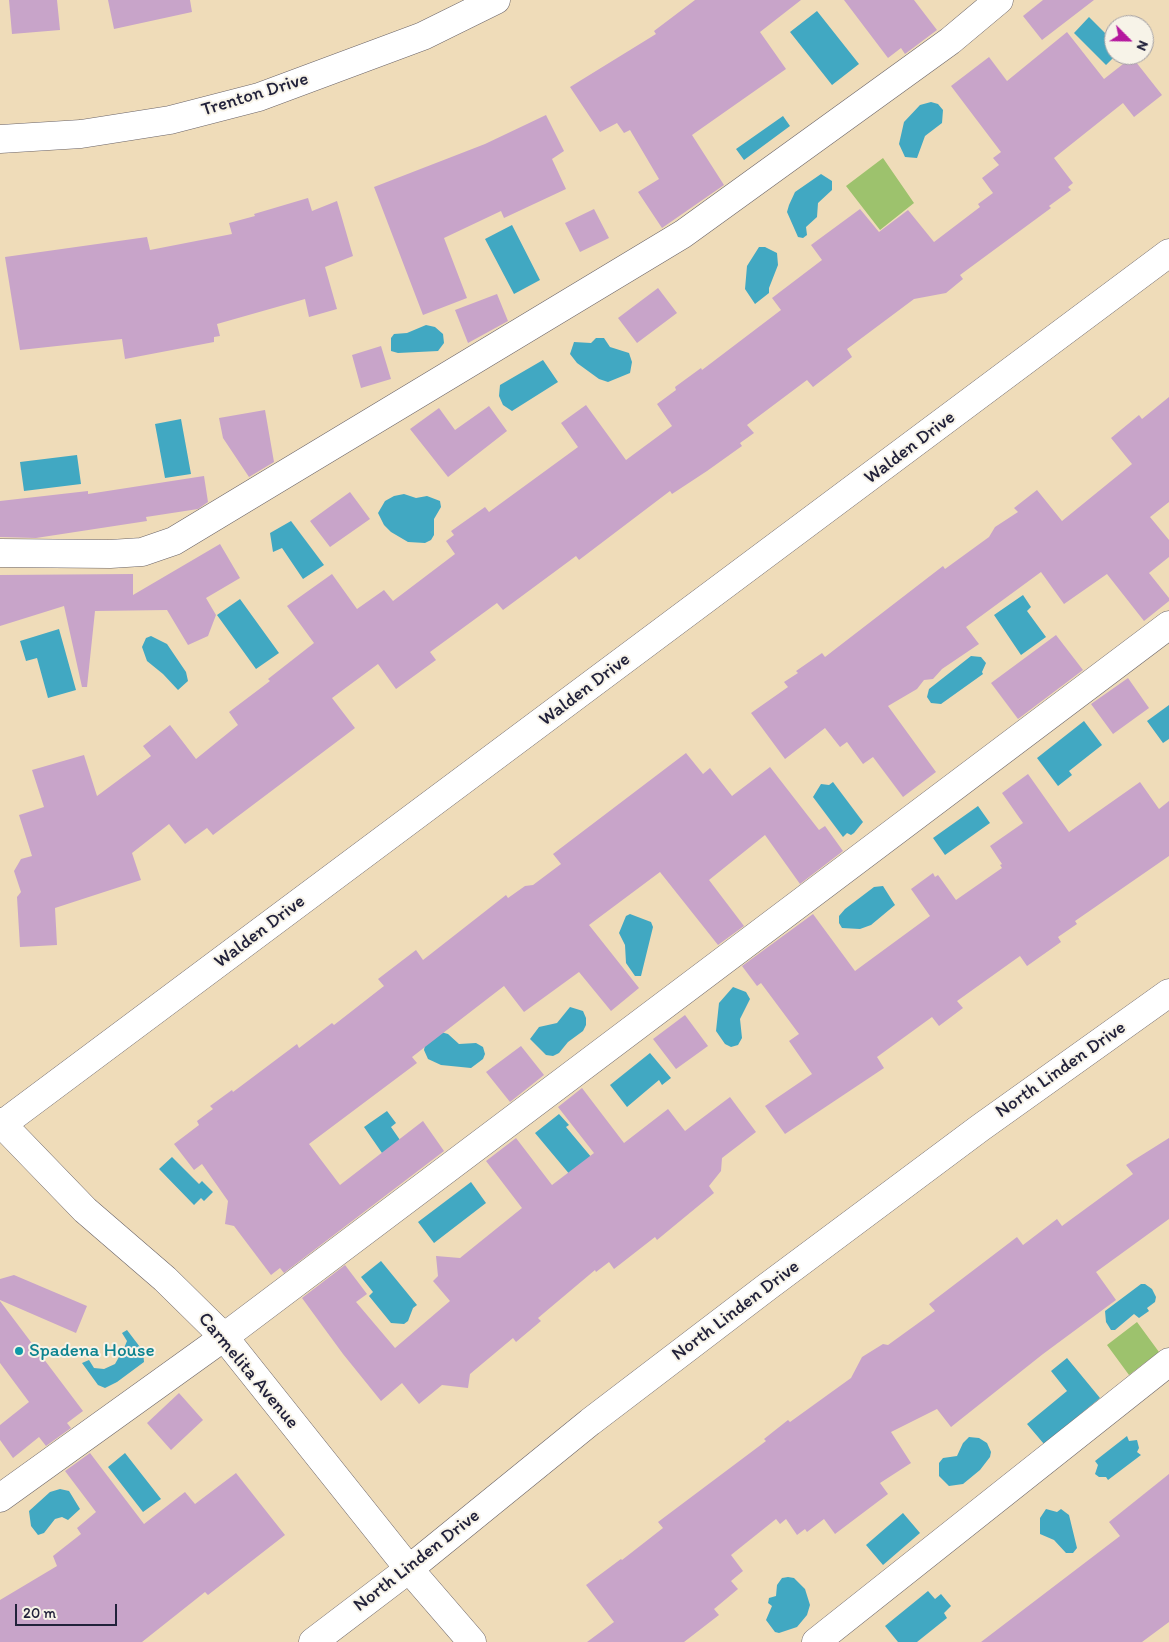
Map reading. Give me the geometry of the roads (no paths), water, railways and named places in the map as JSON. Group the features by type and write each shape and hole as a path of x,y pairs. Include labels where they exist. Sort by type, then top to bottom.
{"street":[{"name":"Trenton Drive","path":"0,139 81,134 170,120 259,97 423,36 496,0"},
{"path":"0,553 110,554 142,552 174,541 683,234 950,41 999,0"},
{"name":"Walden Drive","path":"1,1124 1169,253"},
{"path":"0,1498 224,1338 1169,626"},
{"name":"North Linden Drive","path":"313,1642 409,1569 590,1422 767,1287 980,1128 1169,993"},
{"name":"Carmelita Avenue","path":"1,1124 85,1210 165,1280 224,1338 409,1569 472,1642"},
{"path":"816,1642 1169,1362"}],"water":[{"path":"817,11 859,64 832,85 790,32"},
{"path":"1089,17 1104,32 1104,63 1074,33"},
{"path":"931,102 938,104 943,110 942,123 925,136 917,158 905,157 899,144 904,122 920,105"},
{"path":"783,116 790,126 744,160 736,149"},
{"path":"821,174 832,181 832,190 818,203 817,217 806,227 807,235 803,238 798,237 787,212 789,205 795,192"},
{"path":"512,225 540,280 514,294 485,239"},
{"path":"759,247 765,247 777,253 778,265 769,288 769,293 755,304 745,289 747,266"},
{"path":"426,325 435,327 443,334 444,343 438,351 398,353 391,351 391,338 394,334 407,333"},
{"path":"596,338 604,338 610,347 629,353 632,362 630,373 608,382 599,379 577,363 570,354 574,342 591,343"},
{"path":"543,360 558,382 512,411 503,405 499,396 500,385"},
{"path":"181,419 191,474 165,478 155,424"},
{"path":"77,455 81,484 24,491 20,462"},
{"path":"404,494 416,498 427,496 440,501 441,507 434,519 434,535 431,540 425,543 408,542 391,532 384,525 378,513 385,501 394,496"},
{"path":"291,521 324,565 303,579 282,548 273,552 270,533"},
{"path":"1023,595 1031,607 1027,611 1046,637 1021,655 994,615"},
{"path":"240,599 279,653 256,669 217,615"},
{"path":"59,629 76,690 48,698 37,658 26,661 20,641"},
{"path":"151,636 167,644 186,672 188,681 178,690 147,661 142,647 146,638"},
{"path":"971,656 981,657 986,663 983,674 941,704 931,703 927,697 929,689"},
{"path":"1169,705 1169,739 1163,743 1147,721"},
{"path":"1084,721 1102,745 1069,771 1072,775 1058,786 1037,758"},
{"path":"833,782 863,822 851,835 847,833 843,837 813,797 821,784 829,785"},
{"path":"978,806 990,823 945,855 933,838"},
{"path":"883,886 895,905 871,925 860,929 842,928 839,923 839,916 845,909 874,887"},
{"path":"630,914 651,922 653,927 641,976 635,976 626,963 625,945 619,933 626,916"},
{"path":"733,987 746,992 750,999 740,1019 742,1038 738,1045 731,1047 725,1044 716,1031 719,1003"},
{"path":"570,1007 583,1011 586,1025 583,1031 568,1042 559,1053 553,1056 546,1055 530,1039 539,1027 557,1023"},
{"path":"441,1032 448,1034 459,1044 476,1043 483,1047 485,1054 483,1059 471,1068 441,1065 428,1059 424,1050 426,1041"},
{"path":"650,1053 671,1078 662,1085 659,1080 627,1107 610,1085"},
{"path":"387,1111 396,1123 391,1127 409,1153 391,1166 364,1127"},
{"path":"559,1114 569,1125 566,1127 592,1158 571,1176 535,1133"},
{"path":"172,1157 199,1184 202,1181 213,1192 204,1201 201,1198 194,1205 159,1169"},
{"path":"471,1182 486,1203 434,1243 418,1222"},
{"path":"381,1261 417,1305 413,1308 408,1321 404,1324 391,1323 369,1296 373,1292 361,1277"},
{"path":"1141,1284 1145,1284 1152,1289 1156,1297 1155,1302 1147,1308 1149,1311 1139,1318 1134,1314 1115,1330 1111,1330 1106,1322 1105,1311"},
{"path":"127,1330 143,1351 144,1362 117,1382 105,1388 98,1385 82,1363 89,1360 94,1368 104,1369 115,1364 127,1341 122,1333"},
{"path":"1067,1358 1100,1398 1044,1444 1027,1424 1067,1391 1051,1371"},
{"path":"1127,1436 1129,1441 1137,1440 1139,1448 1137,1452 1141,1455 1108,1480 1106,1477 1099,1477 1095,1474 1098,1465 1095,1461"},
{"path":"969,1437 979,1438 987,1443 991,1452 990,1457 980,1470 963,1484 949,1486 939,1476 939,1463 943,1458 957,1456 963,1443"},
{"path":"125,1453 161,1499 143,1512 108,1467"},
{"path":"60,1489 69,1491 80,1509 68,1520 62,1517 55,1519 44,1533 38,1535 31,1526 29,1511 50,1492"},
{"path":"1046,1509 1057,1512 1061,1509 1069,1515 1077,1548 1073,1553 1066,1553 1054,1540 1040,1534 1040,1518"},
{"path":"903,1513 920,1533 883,1565 866,1545"},
{"path":"782,1578 794,1578 805,1589 810,1605 807,1615 797,1627 779,1633 775,1632 766,1620 772,1606 768,1603 769,1598 776,1596 777,1585"},
{"path":"928,1591 935,1599 941,1594 951,1606 944,1613 947,1618 917,1642 898,1642 885,1626"}],"place":[{"name":"Spadena House","path":"19,1351"}]}
